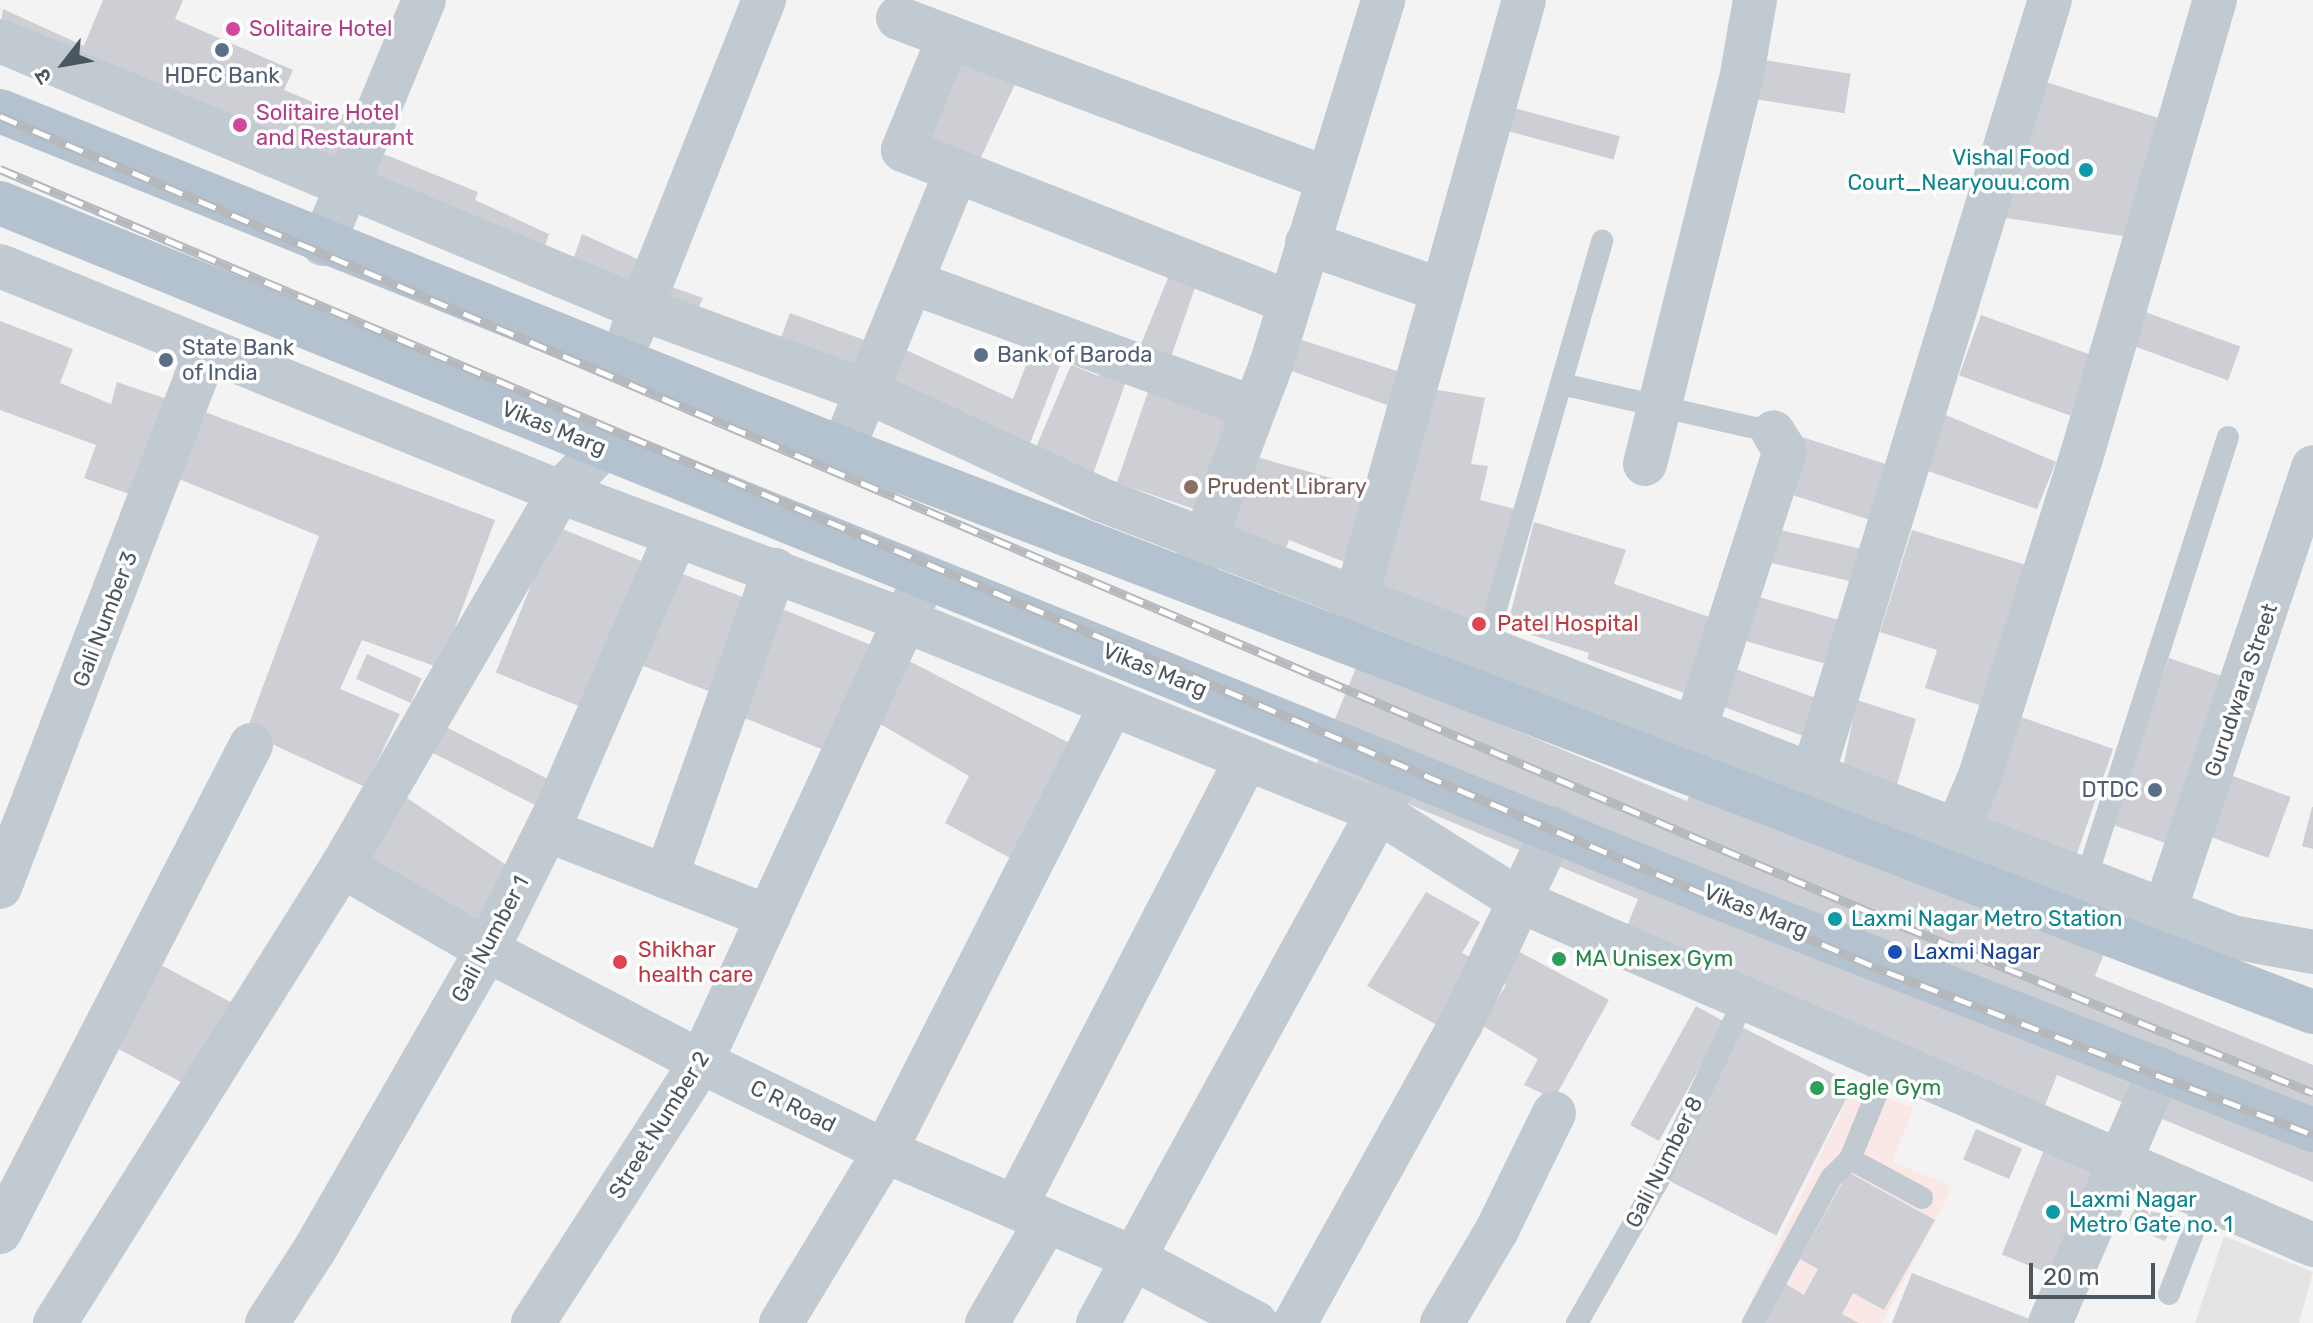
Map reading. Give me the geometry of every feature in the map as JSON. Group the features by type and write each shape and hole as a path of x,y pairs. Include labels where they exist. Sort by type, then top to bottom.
{"main road":[{"path":"0,111 323,244 843,449 1197,559 1350,618 2313,1012"},
{"name":"Vikas Marg","path":"8,206 924,578 2313,1130"}],"street":[{"path":"323,244 424,0"},
{"path":"618,361 642,309 764,0"},
{"path":"0,41 642,309 866,391 1102,500 1197,559 1289,302 1383,0"},
{"path":"1524,0 1350,618 1485,647 1957,830 2087,876 2233,937 2313,952"},
{"path":"1645,464 1741,80 1755,0"},
{"path":"1813,774 2050,0"},
{"path":"1957,830 1980,776 2081,458 2215,0"},
{"path":"898,18 1327,178"},
{"path":"949,37 903,150 1289,302"},
{"path":"843,449 956,172"},
{"path":"0,249 8,206"},
{"path":"1307,243 1441,290"},
{"path":"0,266 560,492 906,621 1379,812 1522,902 2313,1245"},
{"path":"911,282 1253,408"},
{"name":"Gali Number 3","path":"0,887 207,349"},
{"path":"1695,729 1785,451 1773,432"},
{"path":"55,1323 342,866 560,492 603,448"},
{"name":"Gurudwara Street","path":"2165,910 2313,467"},
{"name":"Gali Number 1","path":"267,1323 315,1249 487,950 547,830 676,536"},
{"path":"666,877 775,570"},
{"name":"Street Number 2","path":"533,1323 701,1062 924,578"},
{"path":"781,1323 885,1151 1112,704"},
{"path":"0,1232 251,745"},
{"path":"987,1323 1031,1214 1247,758"},
{"path":"1098,1323 1402,768"},
{"path":"1295,1323 1522,902 1554,828"},
{"path":"547,830 769,917"},
{"name":"C R Road","path":"342,866 487,950 701,1062 885,1151 1133,1258 1241,1319"},
{"path":"2050,1323 2160,1069"},
{"path":"1442,1323 1497,1230 1554,1113"}],"lane":[{"path":"1485,647 1602,241"},
{"path":"1561,384 1773,432"},
{"path":"2087,876 2228,437"},
{"name":"Gali Number 8","path":"1577,1323 1659,1179 1745,998"},
{"path":"1753,1323 1831,1178 1850,1159 1890,1061"},
{"path":"1850,1159 1922,1198"},
{"path":"2169,1294 2206,1199"}],"shaded area":[{"path":"1854,1084 1914,1108 1892,1162 1953,1186 1882,1323 1741,1323"},
{"path":"2224,1236 2313,1272 2299,1323 2195,1323"}],"building":[{"path":"103,0 183,0 175,19 293,70 284,90 354,119 333,169 0,28 3,9 84,46"},
{"path":"954,47 1018,77 975,169 911,139"},
{"path":"1751,58 1851,74 1844,113 1745,98"},
{"name":"Vishal Food Court_Nearyouu.com","path":"2040,80 2174,123 2135,238 2000,217"},
{"path":"1499,104 1620,136 1614,160 1493,127"},
{"path":"369,148 478,192 475,200 549,234 545,246 574,257 582,234 642,261 627,295 356,184"},
{"path":"1174,263 1200,273 1169,363 1139,349"},
{"path":"658,282 703,298 691,323"},
{"path":"2137,309 2240,347 2228,380 2125,343"},
{"path":"790,313 876,344 863,380 777,349"},
{"path":"1981,315 2092,355 2070,415 1959,375"},
{"path":"0,321 73,349 60,383 111,404 117,382 167,399 132,495 84,478 96,445 0,410"},
{"path":"1290,336 1406,374 1401,410 1286,369"},
{"path":"893,344 1013,399 1033,347 1063,358 1027,451 875,387"},
{"path":"1106,360 1130,370 1093,474 1034,452 1071,365 1099,376"},
{"path":"1150,386 1233,415 1200,511 1117,482"},
{"path":"1421,387 1485,398 1471,464 1488,466 1480,500 1515,509 1485,633 1364,591"},
{"path":"194,408 495,520 440,668 362,640 340,689 400,714 365,787 246,732 319,536 169,475"},
{"path":"1939,412 2056,462 2037,509 1925,470"},
{"path":"1796,435 1894,467 1876,522 1778,490"},
{"path":"1243,453 1370,489 1347,563 1289,540 1281,561 1214,538"},
{"path":"1534,522 1626,550 1614,584 1715,619 1687,694 1587,659 1589,653 1507,627"},
{"path":"555,526 653,566 594,712 496,672"},
{"path":"1771,528 1868,550 1861,584 1763,561"},
{"path":"1912,530 2033,567 1989,708 1925,688 1937,650 1880,632"},
{"path":"667,568 752,601 716,694 631,661"},
{"path":"1752,595 1850,623 1837,667 1739,639"},
{"path":"772,605 880,649 837,755 729,712"},
{"path":"367,654 422,678 411,703 356,679"},
{"path":"903,658 1083,750 1025,866 945,823 969,776 870,718"},
{"path":"2169,658 2235,681 2178,847 2112,824"},
{"name":"Laxmi Nagar Metro Station","path":"1357,665 1687,801 1697,778 2107,946 2095,976 2313,1065 2313,1182 2057,1075 2042,1113 1622,939 1638,899 1316,766"},
{"path":"1725,665 1827,702 1814,740 1711,703"},
{"path":"1857,700 1916,719 1894,795 1841,778"},
{"path":"2012,714 2113,749 2076,857 1975,822"},
{"path":"444,726 557,784 544,809 431,752"},
{"path":"2222,772 2291,797 2268,858 2200,833"},
{"path":"404,796 512,869 468,934 360,861"},
{"path":"2313,807 2313,849 2302,846"},
{"path":"1426,892 1480,922 1462,953 1483,964 1451,1033 1367,986"},
{"path":"1516,950 1609,1000 1554,1099 1524,1085 1538,1059 1481,1025 1506,985 1499,980"},
{"path":"161,965 242,1008 198,1091 117,1048"},
{"path":"1696,1006 1725,1022 1659,1141 1630,1125"},
{"path":"1736,1024 1854,1084 1776,1235 1659,1175"},
{"path":"1976,1129 2022,1149 2009,1179 1963,1159"},
{"name":"Laxmi Nagar Metro Gate no. 1","path":"2046,1145 2104,1169 2060,1278 2002,1254"},
{"path":"1848,1172 1935,1220 1884,1310 1853,1293 1842,1314 1859,1323 1765,1323 1786,1284 1804,1295 1818,1269 1800,1259"},
{"path":"2135,1208 2177,1217 2165,1241 2126,1225"},
{"path":"1912,1273 2040,1323 1892,1323"}],"railway":[{"path":"0,116 1905,927 2313,1093"},
{"path":"0,169 1887,972 2313,1135"}],"place":[{"name":"Solitaire Hotel","path":"233,29"},
{"name":"HDFC Bank","path":"222,50"},
{"name":"Solitaire Hotel and Restaurant","path":"240,125"},
{"name":"Vishal Food Court_Nearyouu.com","path":"2086,170"},
{"name":"Bank of Baroda","path":"981,355"},
{"name":"State Bank of India","path":"166,360"},
{"name":"Prudent Library","path":"1191,487"},
{"name":"Patel Hospital","path":"1479,624"},
{"name":"DTDC","path":"2155,790"},
{"name":"Laxmi Nagar Metro Station","path":"1835,919"},
{"name":"Laxmi Nagar","path":"1895,952"},
{"name":"MA Unisex Gym","path":"1559,959"},
{"name":"Shikhar health care","path":"620,962"},
{"name":"Eagle Gym","path":"1817,1088"},
{"name":"Laxmi Nagar Metro Gate no. 1","path":"2053,1212"}]}
